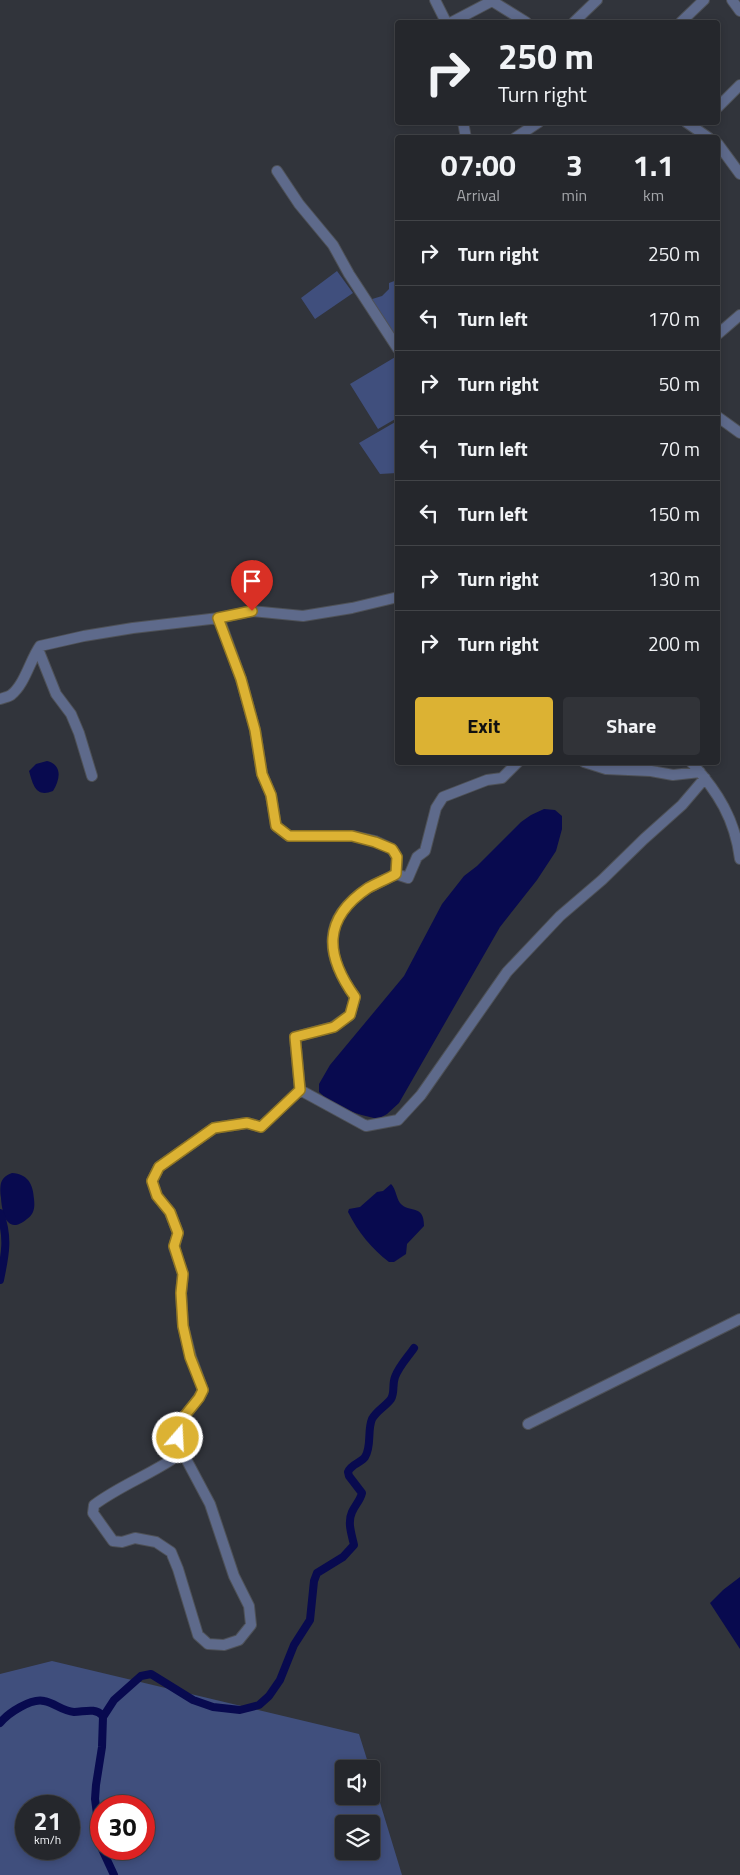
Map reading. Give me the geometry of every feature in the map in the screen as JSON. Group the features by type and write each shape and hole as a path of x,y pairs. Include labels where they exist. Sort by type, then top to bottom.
{"street":[{"path":"435,0 445,20"},
{"path":"576,20 597,0"},
{"path":"683,20 704,0"},
{"path":"732,0 740,11"},
{"path":"456,20 494,1 523,20"},
{"path":"720,105 740,85"},
{"path":"520,135 534,125"},
{"path":"720,147 740,174"},
{"path":"277,171 299,204 333,245 349,274 395,344"},
{"path":"720,332 740,315"},
{"path":"720,418 740,433"},
{"path":"0,699 11,695 22,681 32,657 40,646 84,636 218,618 252,611 303,616 352,608 395,598"},
{"path":"218,618 241,679 255,730 262,774 271,795 276,826 289,836 352,836 375,842 392,849 394,852 397,857 396,874"},
{"path":"38,649 56,694 70,714 79,733 92,776"},
{"path":"300,1090 295,1037 334,1027 350,1015 355,997 344,980 333,956 333,934 338,918 348,905 369,888 396,874 408,878 417,857 425,851 436,808 443,797 487,780 502,778 515,765"},
{"path":"593,765 606,769 651,771 673,775 703,775"},
{"path":"694,765 725,806 737,837 740,859"},
{"path":"300,1090 366,1126 398,1120 421,1095 507,972 560,916 602,880 644,838 682,805 703,775"},
{"path":"183,1452 162,1468 109,1494 94,1504 93,1513 113,1541 122,1542 135,1538 156,1542 171,1552 198,1635 208,1644 224,1645 239,1640 250,1625 248,1606 234,1576 210,1504 183,1452 178,1438 178,1424 199,1398 203,1390 190,1357 183,1326 181,1293 183,1274 174,1246 178,1233 170,1212 157,1196 152,1181 159,1167 214,1128 247,1123 261,1127 300,1090"},
{"path":"528,1424 740,1319"}],"shaded area":[{"path":"337,271 353,293 315,319 301,298"},
{"path":"395,281 395,337 369,300 382,296 389,289 389,283"},
{"path":"395,357 395,419 378,429 350,384"},
{"path":"395,422 395,473 380,474 359,443"},
{"path":"47,761 56,766 59,773 53,791 43,793 36,789 29,771 36,764"},
{"path":"544,809 555,810 562,816 562,829 556,851 537,880 500,927 399,1103 378,1119 346,1110 325,1098 319,1092 319,1084 330,1065 404,976 442,904 464,876 477,866 521,822"},
{"path":"12,1173 22,1175 29,1181 34,1202 34,1210 31,1215 20,1224 15,1225 10,1224 4,1216 0,1192 3,1179"},
{"path":"391,1184 400,1203 422,1214 424,1226 407,1244 406,1254 394,1262 389,1262 371,1246 348,1212 349,1209 360,1207 377,1192 383,1191"},
{"path":"740,1577 740,1649 710,1603"},
{"path":"52,1661 359,1734 367,1760 335,1760 335,1805 380,1805 380,1803 402,1875 0,1875 0,1674"}],"waterway":[{"path":"0,1213 5,1239 5,1254 0,1280"},
{"path":"95,1795 102,1747 103,1717 114,1700 141,1676 151,1674 193,1700 213,1707 240,1710 259,1705 269,1696 280,1680 294,1645 310,1620 314,1581 317,1573 343,1557 354,1545 350,1520 362,1493 348,1472 351,1467 365,1457 372,1419 391,1399 397,1373 414,1348"},
{"path":"0,1723 20,1707 39,1701 48,1702 62,1709 74,1712 93,1711 103,1716"},
{"path":"107,1860 114,1875"}],"route":[{"path":"178,1438 178,1424 192,1408 203,1390 198,1373 190,1357 183,1326 181,1311 183,1274 174,1246 178,1233 170,1212 157,1196 152,1181 159,1167 214,1128 247,1123 261,1127 300,1090 295,1037 334,1027 350,1015 355,997 348,988 333,956 333,934 338,918 348,905 369,888 396,874 397,864 397,857 392,849 375,842 352,836 289,836 276,826 271,795 262,774 255,730 241,679 218,618 252,611"}]}
